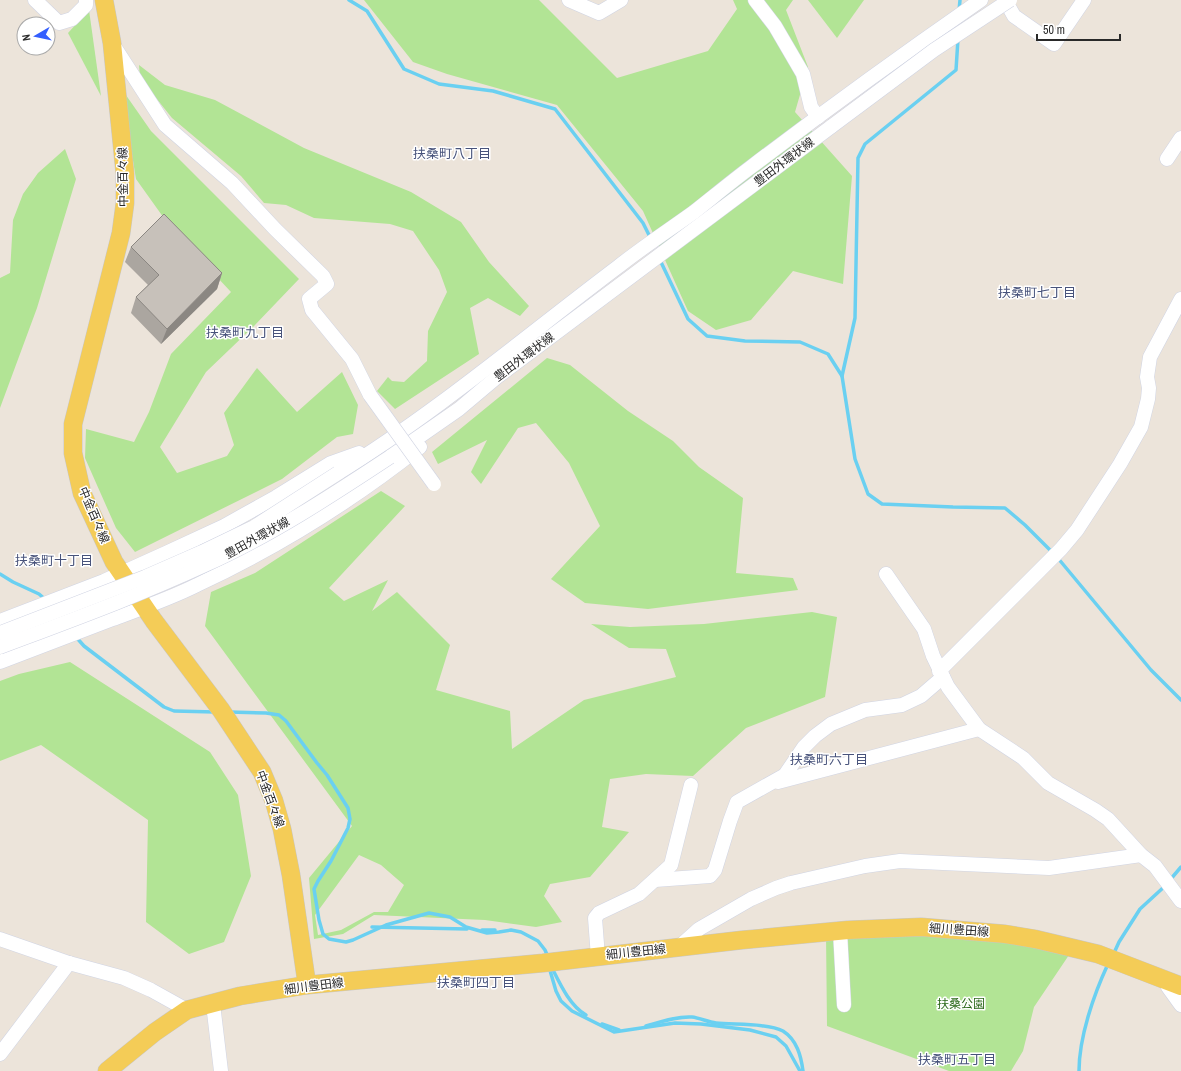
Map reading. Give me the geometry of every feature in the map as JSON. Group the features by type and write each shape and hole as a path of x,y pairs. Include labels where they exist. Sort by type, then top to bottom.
{"main road":[{"name":"中金百々線","path":"104,0 112,43 125,174 125,202 121,233 73,424 73,453 82,493 121,573 154,621 221,710 262,772 274,801 282,829 291,875 307,985"},
{"name":"細川豊田線","path":"107,1071 155,1032 187,1010 240,996 307,985 547,962 840,931 921,927 981,931 1036,939 1098,954 1174,983"}],"street":[{"path":"35,0 59,23 72,19 86,5 86,0"},
{"path":"569,0 599,13 621,0"},
{"path":"755,0 775,26 803,74 812,107 818,117"},
{"name":"豊田外環状線","path":"0,633 145,578 254,527 338,473 386,451 459,409 497,377 535,340 620,265 694,212 818,117 981,0"},
{"path":"1005,0 1014,16 1054,44 1084,0"},
{"name":"豊田外環状線","path":"0,647 143,592 206,565 245,546 289,520 386,451 535,340 704,222 934,50 1010,0"},
{"path":"112,43 165,125 232,182 275,229 324,276 327,284 309,299 312,310 352,359 370,395 434,484"},
{"path":"1167,159 1181,138"},
{"path":"656,880 710,876 715,870 737,802 785,775 804,748 815,736 831,724 865,710 902,704 921,696 1061,550 1077,530 1120,464 1141,427 1148,399 1149,388 1147,377 1150,357 1181,299"},
{"path":"0,662 197,586 263,552 334,509 384,476 418,449 459,409"},
{"path":"0,621 104,581 224,526 276,497 331,463 386,451"},
{"path":"886,574 924,629 933,656 948,687 979,729 1023,758 1048,783 1108,819 1141,855 1155,866 1181,901"},
{"path":"765,786 979,729"},
{"path":"598,956 596,918 599,913 639,894 671,865 691,785"},
{"path":"679,947 699,929 751,899 776,888 865,866 900,861 1048,868 1141,855"},
{"path":"840,931 844,1005"},
{"path":"0,940 69,963 124,978 151,990 187,1010"},
{"path":"0,1054 69,963"},
{"path":"1174,983 1168,987 1181,1004"},
{"path":"213,1004 221,1071"}],"green space":[{"path":"364,0 539,0 617,78 708,51 737,9 733,0 793,0 786,10 808,67 795,112 852,176 843,284 793,271 751,320 716,330 688,311 643,211 557,105 447,74 413,62"},
{"path":"808,0 864,0 837,38"},
{"path":"89,10 101,96 68,33"},
{"path":"139,65 165,85 215,100 304,148 411,192 461,222 489,262 529,306 520,316 488,298 470,308 479,354 395,409 377,391 388,377 392,381 404,382 427,361 428,331 447,292 439,270 413,231 390,224 314,218 286,205 264,203 241,176 172,118 140,78"},
{"path":"121,88 151,131 299,279 254,326 206,372 160,447 177,473 227,456 234,445 224,413 257,368 297,412 342,372 358,405 353,434 337,437 282,479 135,552 116,528 85,458 86,429 134,442 149,412 171,354 231,292 171,228 136,179"},
{"path":"65,149 76,179 37,308 0,408 0,278 10,273 13,220 23,194 38,173"},
{"path":"547,358 570,365 628,411 673,441 699,467 743,498 736,573 793,578 798,590 648,609 585,603 551,579 600,526 569,463 536,423 518,428 481,484 471,472 487,440 438,464 432,452"},
{"path":"381,491 405,506 329,588 344,601 388,580 372,611 397,592 450,645 436,690 510,711 512,749 584,700 676,677 666,649 629,648 591,624 630,627 704,624 812,612 837,617 825,697 746,728 693,776 646,774 610,779 602,827 629,832 590,877 550,884 544,896 562,922 536,927 485,920 374,915 343,934 314,939 309,878 352,826 205,626 211,592 255,573","holes":["359,855 381,865 404,885 388,912 374,912 341,930 318,935 315,915"]},
{"path":"70,662 210,752 238,795 251,876 224,942 189,954 146,922 148,820 41,745 0,761 0,681 19,674"},
{"name":"扶桑公園","path":"826,933 922,933 999,940 1069,955 1034,1007 1023,1051 1011,1071 949,1071 827,1026"}],"building":[{"path":"164,214 222,273 167,329 136,297 159,275 131,247"}],"waterway":[{"path":"349,0 367,11 404,69 439,84 493,91 555,109 643,223 651,239"},
{"path":"959,11 960,0"},
{"path":"842,376 855,318 858,158 865,144 956,70 958,39"},
{"path":"660,260 688,319 707,336 745,341 800,342 828,354 842,376 855,459 868,494 882,504 1005,508 1025,525 1052,552"},
{"path":"1057,557 1151,670 1181,700"},
{"path":"0,574 39,594 46,600"},
{"path":"76,637 84,646 164,707 174,711 215,712"},
{"path":"229,712 266,713 279,715 286,721 327,775 348,808 350,819 348,828 331,861 314,889 323,934 329,939 346,942 386,925 429,913 450,917 466,927 487,933 511,930 521,932 538,941 548,957"},
{"path":"1170,880 1181,867"},
{"path":"1114,953 1119,942 1140,909 1165,886"},
{"path":"372,927 467,929"},
{"path":"482,930 495,930"},
{"path":"1079,1071 1084,1030 1108,964"},
{"path":"549,967 556,991 561,1001 572,1011 614,1032 675,1023 701,1024 750,1030 776,1037 786,1046 800,1071"},
{"path":"552,968 570,1000 586,1015"},
{"path":"646,1026 675,1018 692,1017 716,1023 760,1025 777,1028 792,1039 798,1049 803,1071"},
{"path":"602,1024 619,1030"}],"district":[{"name":"扶桑町八丁目","path":"452,153"},
{"name":"扶桑町七丁目","path":"1037,292"},
{"name":"扶桑町九丁目","path":"245,332"},
{"name":"扶桑町十丁目","path":"54,560"},
{"name":"扶桑町六丁目","path":"829,759"},
{"name":"扶桑町四丁目","path":"476,982"},
{"name":"扶桑町五丁目","path":"957,1059"}]}
